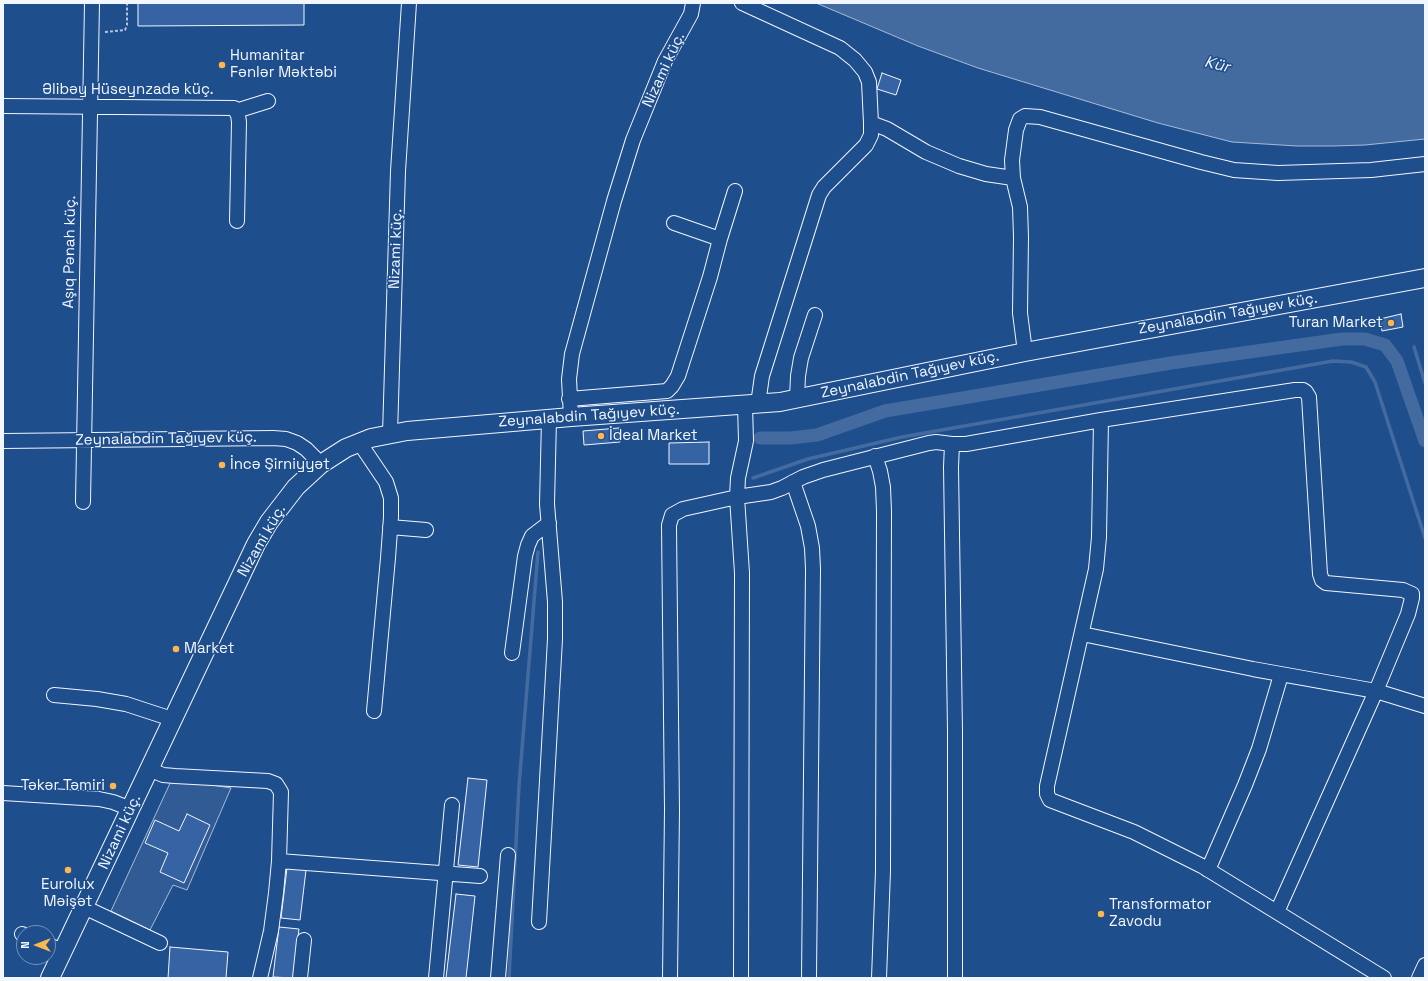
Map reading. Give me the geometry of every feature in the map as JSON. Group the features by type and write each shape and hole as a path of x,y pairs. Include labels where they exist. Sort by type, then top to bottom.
{"main road":[{"name":"Zeynalabdin Tağıyev küç.","path":"390,434 549,419 570,408 751,405 797,398 1025,352 1425,278"},
{"name":"Nizami küç.","path":"56,948 84,907 256,544 266,528 296,487 332,455 359,442 390,434"},
{"name":"Nizami küç.","path":"50,978 53,965"}],"street":[{"name":"Aşıq Pənah küç.","path":"83,502 92,3"},
{"name":"Nizami küç.","path":"390,434 398,171 409,3"},
{"name":"Nizami küç.","path":"570,408 569,379 572,354 614,201 633,140 665,61 691,14 693,3"},
{"path":"741,978 742,573 737,497 738,478 746,441 751,405 762,376 819,195 824,187 866,145 871,135 869,82 865,72 855,60 840,48 742,3"},
{"path":"237,221 239,122 236,111 268,102"},
{"name":"Əlibəy Hüseynzadə küç.","path":"3,106 234,108 236,111"},
{"path":"1025,352 1020,313 1020,207 1013,178 1012,160 1016,130 1020,120 1025,116 1040,117 1234,170 1278,173 1371,170 1425,164"},
{"path":"871,124 887,129 926,152 959,166 986,174 1013,178"},
{"path":"570,408 667,391 672,386 678,376 686,354 735,191"},
{"path":"674,222 720,239"},
{"path":"797,398 801,358 815,316"},
{"path":"670,978 672,810 669,525 672,514 683,509 737,497 771,492 803,477 823,470 929,442 966,444 1101,420 1303,390 1309,397 1320,574 1322,580 1326,583 1403,590 1419,594 1412,602 1376,691 1277,912"},
{"path":"539,922 555,639 555,602 547,504 549,419"},
{"path":"1101,420 1099,537 1096,569 1047,786 1047,794 1050,800 1134,832 1208,870 1384,978"},
{"name":"Zeynalabdin Tağıyev küç.","path":"3,441 273,438 286,439 297,443 306,449 321,464"},
{"path":"359,442 386,482 391,498 390,527 374,711"},
{"path":"952,444 951,467 955,731 955,978"},
{"path":"875,456 883,487 884,511 883,872 879,978"},
{"path":"793,482 808,526 813,562 809,978"},
{"path":"512,653 525,556 528,545 532,536 549,523"},
{"path":"390,527 426,530"},
{"path":"1082,634 1280,674 1376,691 1425,706"},
{"path":"1208,870 1248,778 1280,674"},
{"path":"54,695 97,699 126,704 172,719"},
{"path":"149,769 175,776 268,781 276,784 281,792 282,804 279,861 271,931 260,978"},
{"path":"3,793 99,799 113,802 131,809"},
{"path":"436,978 452,805"},
{"path":"498,978 508,855"},
{"path":"279,861 480,876"},
{"path":"84,907 160,943"},
{"path":"300,978 304,940"},
{"path":"1420,978 1425,965"}],"path":[{"path":"92,33 125,30 127,25 127,3"}],"shaded area":[{"path":"172,779 231,788 187,890 173,885 150,930 111,911"}],"water":[{"name":"Kür","path":"816,3 1425,3 1425,139 1365,145 1333,146 1297,146 1232,142 1158,123 978,68 918,46"}],"building":[{"path":"138,3 304,3 304,25 138,26"},
{"path":"882,73 901,80 896,95 877,89"},
{"path":"1401,314 1403,327 1382,331 1380,319"},
{"path":"619,428 620,442 584,445 583,431"},
{"path":"709,442 709,464 669,464 669,443"},
{"path":"468,778 487,780 478,867 458,865"},
{"path":"187,814 210,825 184,883 160,872 168,853 145,843 155,820 179,831"},
{"path":"287,868 306,870 300,920 281,918"},
{"path":"456,894 475,896 466,978 446,978"},
{"path":"279,927 299,929 293,978 273,977"},
{"path":"170,947 228,952 226,978 168,978"}],"waterway":[{"path":"760,438 790,438 817,435 885,411 1171,363 1342,339 1365,339 1385,345 1397,361 1425,441"},
{"path":"1414,347 1425,383"},
{"path":"753,478 808,459 902,437 1333,361 1351,362 1366,367 1375,382 1425,538"},
{"path":"509,978 519,786 538,552"}],"place":[{"name":"Humanitar Fənlər Məktəbi","path":"222,65"},
{"name":"Turan Market","path":"1391,323"},
{"name":"İdeal Market","path":"601,436"},
{"name":"İncə Şirniyyət","path":"222,465"},
{"name":"Market","path":"176,649"},
{"name":"Təkər Təmiri","path":"113,786"},
{"name":"Eurolux Məişət","path":"68,870"},
{"name":"Transformator Zavodu","path":"1101,914"}]}
